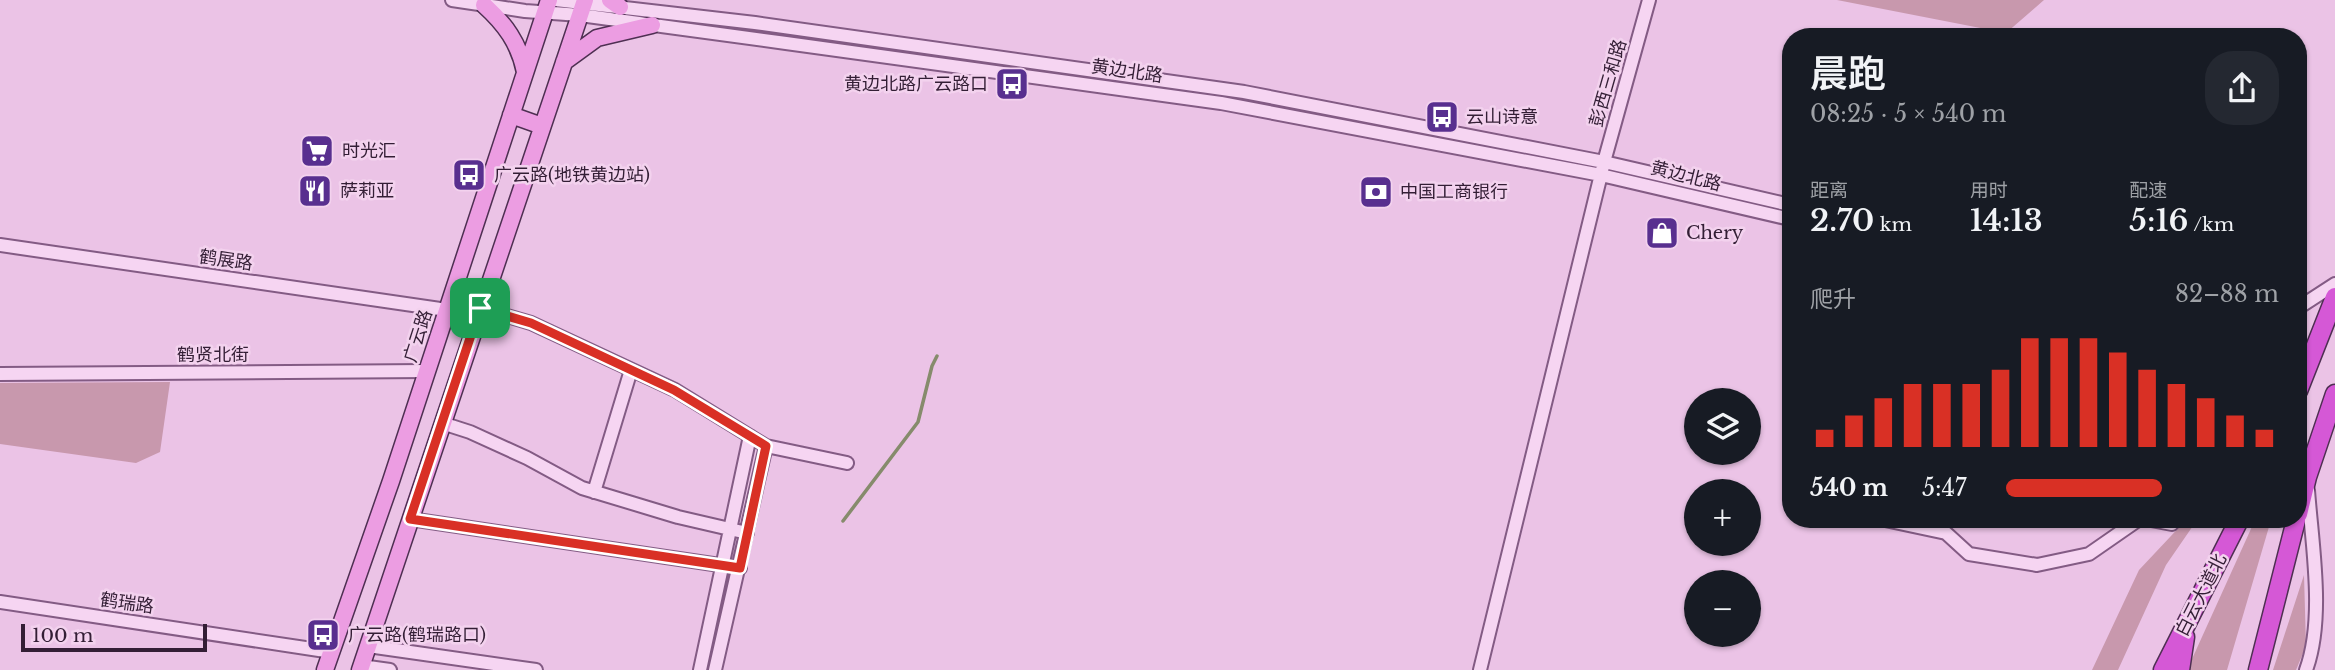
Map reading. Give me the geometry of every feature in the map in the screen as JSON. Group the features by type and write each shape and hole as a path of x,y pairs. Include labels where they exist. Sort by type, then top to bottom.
{"highway":[{"path":"2307,360 2335,297"},
{"path":"2307,477 2335,394"},
{"name":"白云大道北","path":"2163,670 2235,528"},
{"path":"2258,670 2294,528"},
{"path":"2180,670 2187,620"},
{"path":"2249,670 2269,629"}],"main road":[{"path":"484,5 503,22 513,37 525,72"},
{"name":"广云路","path":"325,670 547,6"},
{"path":"360,668 583,6"},
{"path":"564,62 597,38 652,25"},
{"path":"511,115 542,126"}],"street":[{"name":"黄边北路","path":"452,0 484,5 615,4 1244,92 1604,162 1782,203"},
{"name":"黄边北路","path":"556,0 652,25 1221,103 1601,175 1782,217"},
{"name":"彭西三和路","path":"1480,670 1604,162 1649,0"},
{"name":"鹤展路","path":"0,245 447,310"},
{"path":"2307,302 2335,284"},
{"path":"480,308 531,323 674,390 766,446 847,463"},
{"path":"594,492 631,370"},
{"name":"鹤贤北街","path":"0,374 427,371"},
{"path":"442,424 481,437 527,458 582,488 678,517 747,533"},
{"path":"700,670 750,436"},
{"path":"715,670 766,446"},
{"path":"2306,670 2312,650 2315,607 2307,477"},
{"path":"410,519 740,568"},
{"path":"1923,528 1946,533 1969,554 2037,565 2089,554 2126,528"},
{"name":"鹤瑞路","path":"0,602 332,652"},
{"path":"368,646 536,670"},
{"path":"360,668 390,670"}],"shaded area":[{"path":"1837,0 2044,0 2012,28 1980,28"},
{"path":"170,382 160,452 136,463 0,444 0,383"},
{"path":"2178,528 2191,528 2166,565 2118,670 2092,670 2139,570"},
{"path":"2251,528 2269,528 2227,670 2187,670"},
{"path":"2304,575 2306,646 2296,670 2273,670"}],"waterway":[{"path":"843,521 918,422 937,356"}],"place":[{"name":"黄边北路广云路口","path":"1012,84"},
{"name":"云山诗意","path":"1442,117"},
{"name":"时光汇","path":"317,151"},
{"name":"广云路(地铁黄边站)","path":"469,175"},
{"name":"萨莉亚","path":"315,191"},
{"name":"中国工商银行","path":"1376,192"},
{"name":"Chery","path":"1662,233"},
{"name":"广云路(鹤瑞路口)","path":"323,635"}],"route":[{"path":"480,308 531,323 674,390 766,446 740,568 410,519 480,308"}]}
